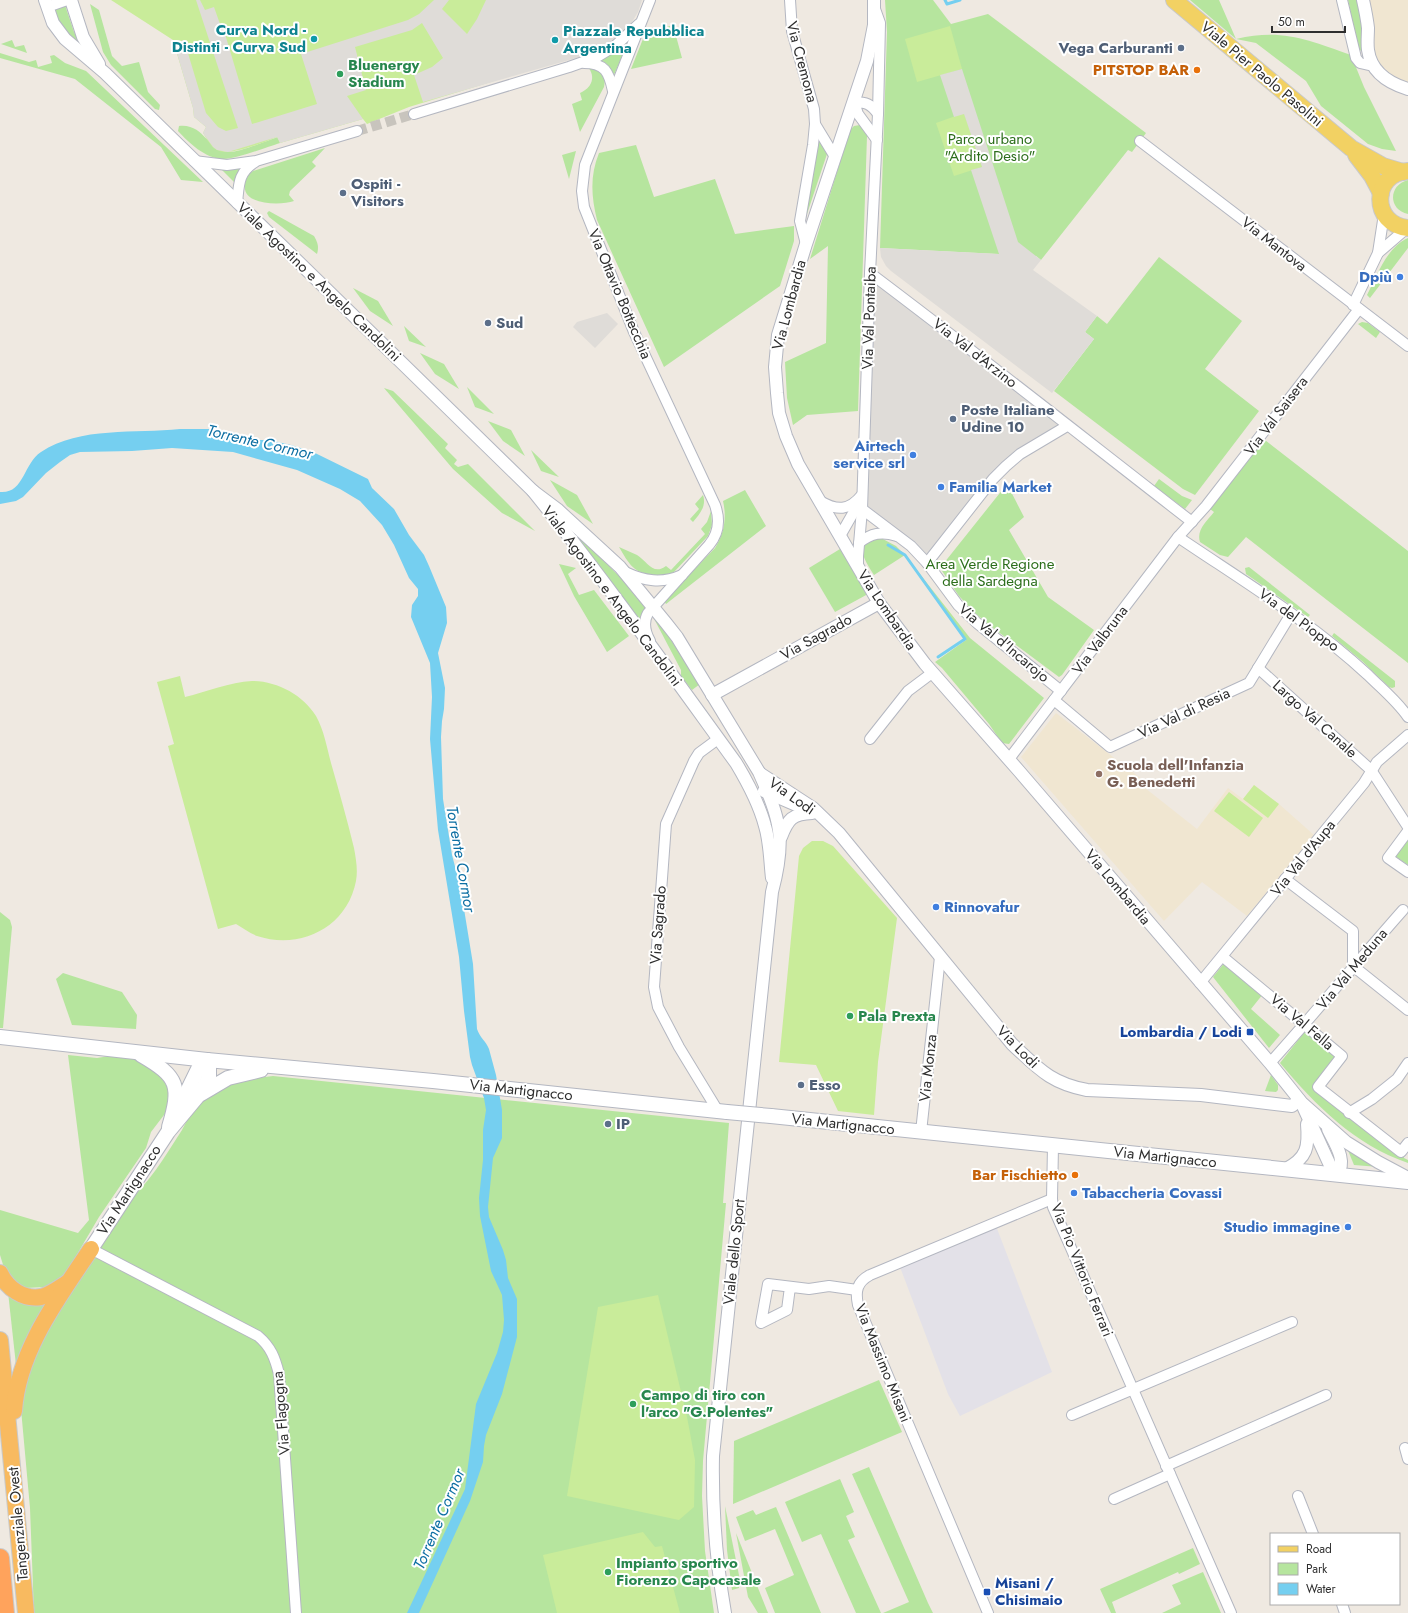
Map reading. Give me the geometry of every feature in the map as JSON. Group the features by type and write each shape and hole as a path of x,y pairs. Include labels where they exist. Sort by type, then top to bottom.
{"highway":[{"path":"12,1453 16,1392 25,1358 34,1340 91,1249"},
{"path":"0,1272 7,1285 14,1291 27,1296 42,1297 70,1281"},
{"name":"Tangenziale Ovest","path":"0,1340 12,1453 26,1613"},
{"path":"0,1558 5,1613"}],"main road":[{"name":"Viale Pier Paolo Pasolini","path":"1174,0 1351,148 1382,166 1405,171"},
{"name":"Viale Pier Paolo Pasolini","path":"1351,148 1372,176 1381,193"},
{"path":"1405,171 1396,174 1387,181 1381,193 1381,205 1384,214 1390,222 1397,226 1407,228"},
{"name":"Via Martignacco","path":"0,1037 208,1060 524,1090 1408,1182"},
{"name":"Via Martignacco","path":"136,1052 166,1071 175,1085 176,1099 168,1132"},
{"name":"Via Martignacco","path":"91,1249 168,1132 198,1096 209,1077 208,1060"},
{"name":"Via Martignacco","path":"168,1132 198,1069 208,1060"},
{"name":"Via Martignacco","path":"198,1096 228,1078 247,1072 278,1067"}],"street":[{"name":"Viale Agostino e Angelo Candolini","path":"67,0 46,3 53,23 64,39 105,74 533,491 655,651 694,706 711,694 677,637 624,572 557,508 533,491"},
{"name":"Viale Agostino e Angelo Candolini","path":"71,0 87,45 105,74"},
{"name":"Via Ottavio Bottecchia","path":"650,0 585,165 583,178 583,198 584,207 634,332 717,511 718,526 714,539 647,616 645,625 647,636 655,651"},
{"name":"Via Cremona","path":"790,0 792,31 812,98 815,124 800,220 806,244"},
{"path":"1342,0 1356,58 1360,63 1373,66"},
{"path":"1363,0 1368,28 1368,50 1373,66 1380,75 1389,82 1408,89"},
{"name":"Via Lombardia","path":"874,4 872,42 867,61 806,244 778,335 775,367 779,413 786,436 798,464 879,603 932,673 1009,759 1270,1063 1300,1101 1346,1142 1378,1162 1408,1178"},
{"name":"Via Val Pontaiba","path":"858,567 878,114 880,23 874,4"},
{"path":"414,114 580,63 606,52 641,23"},
{"path":"580,63 592,63 603,67 609,75 613,91"},
{"path":"877,140 858,114 854,102 870,104 878,114"},
{"path":"846,127 857,122 868,127"},
{"name":"Via Cremona","path":"815,124 835,157"},
{"path":"194,161 228,165 256,161 356,131"},
{"name":"Via Mantova","path":"1140,141 1408,346"},
{"path":"237,203 241,176 256,161"},
{"path":"1378,253 1384,214"},
{"path":"1378,253 1407,228"},
{"name":"Via Val Saisera","path":"1192,522 1238,466 1356,307 1378,253"},
{"name":"Via Val d'Arzino","path":"870,273 969,347 1067,426 1192,522"},
{"path":"927,563 1006,466 1020,454 1067,426"},
{"path":"820,501 830,507 844,508 855,504 862,495"},
{"path":"840,536 860,508"},
{"name":"Via Val d'Incarojo","path":"860,508 902,538 927,563 958,605 972,619 1061,691"},
{"name":"Via Valbruna","path":"1009,759 1178,537 1192,522"},
{"path":"840,536 856,531 861,526 870,532 902,538"},
{"path":"859,543 866,537 879,534"},
{"name":"Via del Pioppo","path":"1178,537 1315,630 1341,650 1393,698 1408,717"},
{"path":"624,572 638,578 657,581 673,579 683,574"},
{"name":"Via Sagrado","path":"711,694 879,603"},
{"name":"Via Val di Resia","path":"1054,700 1110,747 1250,683 1291,614"},
{"name":"Largo Val Canale","path":"1258,668 1371,770 1408,827"},
{"path":"870,739 908,691 932,673"},
{"name":"Viale dello Sport","path":"711,694 759,772 776,811 781,837 780,856 772,892 713,1456 715,1539 725,1613"},
{"name":"Viale dello Sport","path":"694,706 746,780 758,804 766,827 770,851 772,892"},
{"name":"Via Val d'Aupa","path":"1200,983 1223,957 1364,783 1377,762 1408,735"},
{"name":"Via Sagrado","path":"718,739 699,753 694,761 666,824 654,987 658,1007 679,1047 722,1111"},
{"name":"Via Lodi","path":"759,772 813,808 839,833 858,854 1012,1044 1042,1071 1056,1081 1072,1087 1087,1090 1201,1095 1292,1106 1300,1101"},
{"name":"Via Lodi","path":"746,780 759,789 825,820"},
{"name":"Via Lodi","path":"781,837 788,822 793,817 797,814 812,813"},
{"path":"1408,831 1388,858 1408,872"},
{"path":"1286,879 1353,931 1353,966 1408,1010"},
{"name":"Via Val Meduna","path":"1270,1063 1403,910"},
{"name":"Via Monza","path":"921,1132 940,956"},
{"name":"Via Val Fella","path":"1223,957 1342,1056 1318,1087 1349,1113 1401,1152 1408,1143"},
{"path":"1349,1113 1372,1099 1397,1079 1408,1063"},
{"name":"Via Lombardia","path":"1300,1101 1335,1174 1341,1168 1341,1158 1326,1124"},
{"name":"Via Lombardia","path":"1286,1169 1299,1160 1305,1152 1308,1135 1307,1117"},
{"name":"Via Pio Vittorio Ferrari","path":"1053,1146 1053,1207 1231,1613"},
{"name":"Via Massimo Misani","path":"988,1613 858,1305 857,1290 860,1282 870,1275 1052,1199"},
{"name":"Via Flagogna","path":"91,1249 258,1336 270,1348 279,1374 296,1613"},
{"path":"790,1287 809,1289 829,1286 857,1290"},
{"path":"1072,1415 1292,1322"},
{"path":"1114,1500 1168,1470 1326,1396"},
{"path":"1405,1448 1408,1459"},
{"path":"1298,1496 1313,1533"}],"shaded area":[{"path":"196,0 200,0 205,10 214,7 220,24 222,24 252,124 317,104 301,54 408,20 419,14 434,0 449,0 442,9 467,34 477,19 486,0 642,0 638,12 629,27 610,44 601,49 576,58 423,102 414,75 432,67 443,58 422,23 412,30 355,47 366,90 347,96 363,119 280,143 277,137 228,152 217,150 213,147 203,133 206,127 194,117 193,108 174,43 184,40 206,113 218,127 226,131 238,128"},
{"path":"1363,0 1408,0 1408,89 1376,69"},
{"path":"962,69 1018,242 1041,260 1033,270 1097,316 1085,332 1094,339 1052,393 891,271 881,257 880,248 999,254 971,170 982,167 964,114 954,117 940,75"},
{"path":"870,273 1067,426 1020,454 927,563 862,509"},
{"path":"607,313 618,324 595,348 573,327 577,322"},
{"path":"1056,713 1143,780 1140,784 1197,829 1228,788 1243,799 1254,785 1279,804 1314,835 1247,916 1202,882 1164,921 1021,757"},
{"path":"996,1226 1052,1372 960,1416 948,1394 900,1267"}],"green space":[{"name":"Bluenergy Stadium","path":"111,0 498,0 494,81 409,107 367,124 363,119 280,143 277,137 247,148 223,152 215,149 211,145 203,133 206,127 194,117 193,108 173,40"},
{"name":"Parco urbano \"Ardito Desio\"","path":"885,0 933,0 951,24 988,14 1146,133 1132,152 1128,150 1041,260 1036,256 880,248 887,32"},
{"path":"1190,0 1219,0 1236,39"},
{"path":"1348,0 1358,0 1362,30 1362,51 1359,50 1355,39"},
{"path":"90,4 99,10 112,56 122,66 139,62 148,92 160,105 159,110 155,109 111,65 103,52"},
{"path":"65,5 74,32 87,55 68,34 53,9"},
{"path":"673,25 682,58 631,69 645,34"},
{"path":"950,26 962,69 917,82 905,39"},
{"path":"1281,35 1308,40 1351,55 1364,87 1396,151 1382,149 1368,144 1321,106 1306,81 1256,43 1236,39 1252,36"},
{"path":"12,40 15,47 24,45 27,53 1,44"},
{"path":"629,40 614,75 608,65 599,60"},
{"path":"0,53 29,62 36,60 38,67 52,63 50,56 54,55 65,63 86,71 203,182 181,180 161,147 75,79 0,58"},
{"path":"588,67 601,70 605,80 604,87 580,132 572,104 582,100 580,93 584,91 592,82 592,75"},
{"path":"964,113 982,167 954,176 936,123"},
{"path":"860,125 865,129 867,136 858,411 807,415 793,425 787,398 785,362 826,343 828,246 810,259 850,130 854,126"},
{"path":"179,126 188,126 195,129 216,148 222,151 234,152 278,137 280,143 227,159 216,158 204,153 192,145 178,131"},
{"path":"819,140 827,154 805,220"},
{"path":"636,145 654,197 715,179 735,234 794,226 794,241 780,286 664,367 597,220 594,202 592,186 594,169 599,153"},
{"path":"325,148 312,162 316,166 290,191 289,195 294,201 288,203 263,202 255,200 245,191 247,178 253,171"},
{"path":"576,151 569,179 562,155"},
{"path":"248,164 236,184 220,168"},
{"path":"1408,180 1408,214 1401,212 1397,208 1393,197 1397,187 1401,183"},
{"path":"269,211 314,236 318,245 317,254 269,217 267,213"},
{"path":"1408,238 1408,248 1370,298 1367,295 1388,255 1394,248"},
{"path":"1159,257 1242,321 1205,369 1259,411 1195,495 1183,489 1054,391 1094,339 1085,332 1097,316 1107,324"},
{"path":"353,288 378,301 393,326 370,311"},
{"path":"1362,322 1368,323 1380,332 1376,338 1358,324"},
{"path":"404,326 426,347 409,341"},
{"path":"420,353 444,364 459,389 435,374"},
{"path":"467,387 494,414 475,407"},
{"path":"384,388 393,391 448,444 445,448 457,460 454,464 458,467 468,464 535,531 502,513 453,469"},
{"path":"488,421 511,430 525,456 503,441"},
{"path":"1261,437 1408,551 1408,663 1246,537 1228,557 1220,555 1200,542 1199,538 1201,530 1205,522 1214,512 1206,506"},
{"path":"531,450 559,477 541,471"},
{"path":"1159,479 1182,496 1192,500 1185,509 1154,486"},
{"path":"550,480 577,495 593,524 567,506"},
{"name":"Area Verde Regione della Sardegna","path":"1007,484 1024,517 1009,530 1048,597 1094,630 1062,675 1059,677 976,614 959,596 940,568"},
{"path":"745,490 766,526 666,604 664,601 715,548 718,543 723,531 725,520 723,501"},
{"path":"703,495 703,507 693,522 690,519 699,509 695,504"},
{"path":"711,511 712,525 708,536 672,573 655,575 642,573 629,563 619,547 637,555 654,568 661,569 666,566 671,570 705,534 701,529 707,522"},
{"path":"561,519 626,583 648,608 641,615 639,621"},
{"path":"881,538 896,546 905,555 874,575 864,557 863,552 864,547 872,540"},
{"path":"840,549 868,594 835,612 809,568"},
{"path":"905,555 970,638 1044,698 1009,744 1002,743 989,724 942,668 935,662 966,640"},
{"path":"559,564 576,568 568,574 579,595 594,590 629,636 607,652 574,596"},
{"path":"1249,567 1310,615 1308,617 1246,574 1245,568"},
{"path":"653,612 700,684 692,690 681,676 681,670 651,613"},
{"path":"1334,633 1395,681 1395,687 1389,687 1362,661 1332,636"},
{"path":"180,676 185,697 235,683 252,681 271,684 297,696 311,708 319,721 354,848 357,877 351,897 343,911 332,923 319,931 305,937 289,940 273,940 254,935 236,924 218,929 168,746 174,744 157,682"},
{"path":"1254,785 1279,804 1268,818 1243,799"},
{"path":"1229,792 1263,818 1249,837 1214,811"},
{"path":"1408,839 1408,865 1395,856"},
{"path":"812,841 823,841 833,846 897,918 878,1062 874,1115 838,1111 816,1065 779,1062 799,856 803,848"},
{"path":"0,912 10,920 12,927 3,1028 0,1028"},
{"path":"1225,962 1263,994 1251,1009 1280,1035 1269,1048 1213,977"},
{"path":"63,973 122,992 137,1015 136,1029 72,1025 56,979"},
{"path":"1307,1029 1338,1056 1313,1086 1404,1153 1404,1158 1408,1160 1408,1163 1371,1146 1353,1135 1307,1094 1280,1063"},
{"path":"68,1055 97,1058 115,1055 140,1060 160,1072 171,1091 167,1111 151,1132 146,1148 99,1217 69,1268 62,1277 54,1283 45,1287 25,1288 16,1284 5,1271 0,1255 0,1210 78,1233 89,1220"},
{"path":"1271,1075 1278,1085 1278,1090 1276,1092 1265,1091"},
{"path":"273,1076 729,1123 723,1203 726,1203 703,1461 702,1496 705,1551 714,1613 34,1613 30,1508 21,1409 22,1392 35,1351 125,1205 142,1188 156,1169 201,1099 220,1088 237,1082"},
{"path":"1347,1148 1379,1167 1354,1165"},
{"path":"8,1292 50,1301 16,1365"},
{"name":"Campo di tiro con l'arco \"G.Polentes\"","path":"658,1295 687,1417 695,1460 694,1507 679,1520 567,1496 598,1307"},
{"path":"879,1380 902,1432 733,1504 734,1441"},
{"path":"869,1467 933,1613 883,1613 909,1602 852,1474"},
{"path":"840,1479 854,1512 846,1516 855,1537 848,1540 881,1613 856,1613 821,1534 802,1542 785,1502"},
{"path":"725,1506 740,1580 739,1588 732,1590 727,1550"},
{"path":"776,1507 821,1613 775,1613 765,1588 794,1575 775,1529 745,1541 736,1517 753,1510 756,1515"},
{"name":"Impianto sportivo Fiorenzo Capocasale","path":"643,1532 655,1547 662,1546 680,1613 557,1613 543,1555"},
{"path":"736,1533 768,1613 758,1613 748,1597"},
{"path":"1193,1548 1200,1564 1179,1574 1178,1572 1112,1602 1116,1613 1111,1613 1100,1589"},
{"path":"1203,1572 1221,1613 1162,1613 1181,1604 1172,1585"}],"water":[{"name":"Torrente Cormor","path":"180,429 213,429 232,432 256,440 269,440 291,445 313,452 368,479 372,488 394,509 409,535 424,555 446,607 447,623 438,653 445,688 441,737 443,799 452,855 463,897 473,964 477,1029 489,1049 496,1075 502,1110 502,1138 493,1158 488,1207 489,1217 506,1260 508,1278 517,1299 517,1337 502,1394 486,1435 483,1462 470,1501 419,1613 407,1613 465,1489 476,1404 497,1353 503,1332 504,1320 502,1295 491,1271 480,1216 479,1198 483,1160 483,1130 486,1110 484,1098 470,1057 459,957 438,830 430,739 432,697 430,663 411,617 412,605 418,596 418,589 409,578 394,545 382,525 360,501 340,489 297,470 233,452 172,448 132,451 80,452 70,455 46,473 23,497 16,501 0,504 0,492 8,491 14,488 19,483 35,457 56,444 73,438 91,435"}],"waterway":[{"path":"945,0 947,4 960,0"},
{"path":"888,545 905,555 965,639 938,657"}],"tunnel":[{"path":"357,131 414,114"}],"place":[{"name":"Curva Nord - Distinti - Curva Sud","path":"314,39"},
{"name":"Piazzale Repubblica Argentina","path":"555,40"},
{"name":"Vega Carburanti","path":"1181,48"},
{"name":"PITSTOP BAR","path":"1197,70"},
{"name":"Bluenergy Stadium","path":"340,74"},
{"name":"Ospiti - Visitors","path":"343,193"},
{"name":"Dpiù","path":"1400,277"},
{"name":"Sud","path":"488,323"},
{"name":"Poste Italiane Udine 10","path":"953,419"},
{"name":"Airtech service srl","path":"913,455"},
{"name":"Familia Market","path":"941,487"},
{"name":"Scuola dell'Infanzia G. Benedetti","path":"1099,774"},
{"name":"Rinnovafur","path":"936,907"},
{"name":"Pala Prexta","path":"850,1016"},
{"name":"Lombardia / Lodi","path":"1250,1032"},
{"name":"Esso","path":"801,1085"},
{"name":"IP","path":"608,1124"},
{"name":"Bar Fischietto","path":"1075,1175"},
{"name":"Tabaccheria Covassi","path":"1074,1193"},
{"name":"Studio immagine","path":"1348,1227"},
{"name":"Campo di tiro con l'arco \"G.Polentes\"","path":"633,1404"},
{"name":"Impianto sportivo Fiorenzo Capocasale","path":"608,1572"},
{"name":"Misani / Chisimaio","path":"987,1592"}]}
